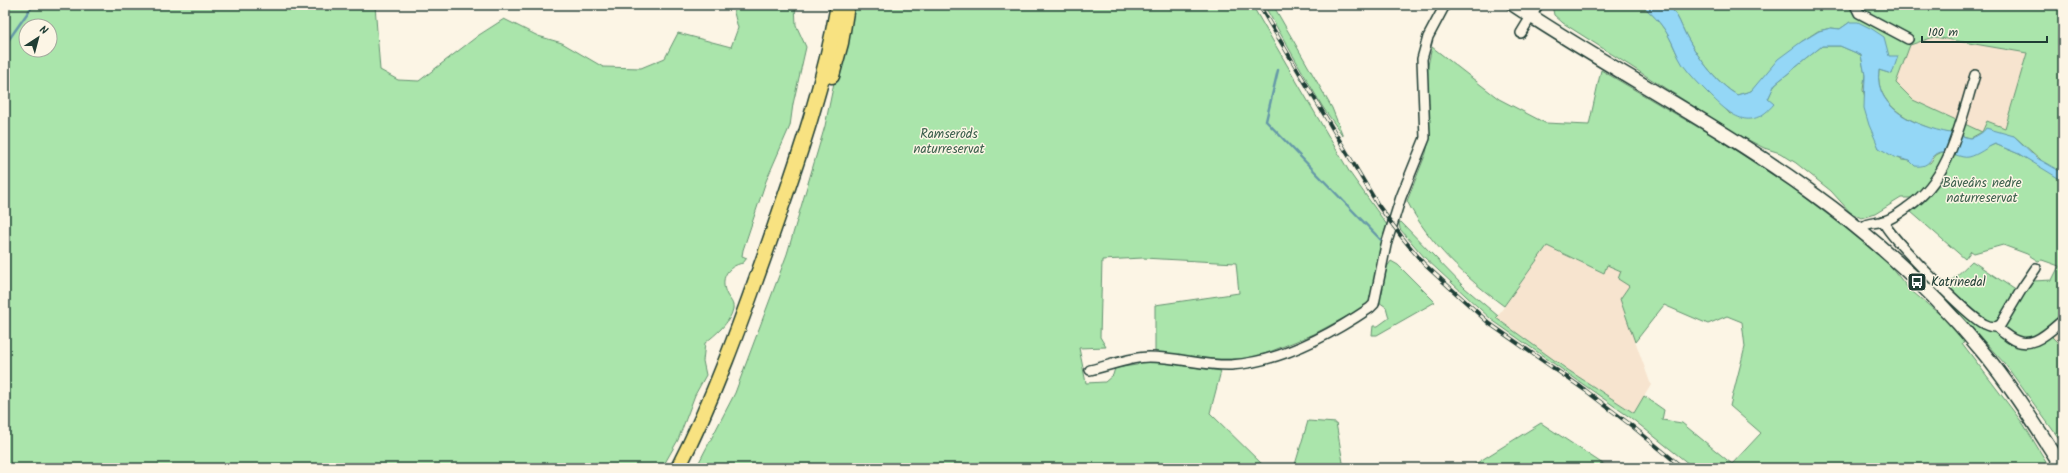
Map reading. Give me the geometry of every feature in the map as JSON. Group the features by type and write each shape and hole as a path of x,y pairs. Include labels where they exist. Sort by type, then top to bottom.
{"main road":[{"path":"678,468 708,402 741,321 807,136 832,40 838,5"},
{"path":"688,468 708,428 750,325 815,139 841,43 847,5"}],"street":[{"path":"1090,370 1147,357 1231,365 1258,361 1287,352 1324,335 1370,308 1374,304 1386,245 1401,197 1425,138 1422,59 1428,37 1445,5"},
{"path":"1514,5 1531,17 1765,160 1809,190 1860,230 1917,282 1982,351 2022,405 2062,468"},
{"path":"1521,33 1538,5"},
{"path":"1855,5 1859,13 1908,40"},
{"path":"1860,230 1871,222 1883,221 1902,212 1927,192 1948,160 1975,75"},
{"path":"1883,221 1894,237 1979,322 1997,327 2016,341 2026,343 2040,339 2063,320"},
{"path":"1997,327 2001,324 2036,268"}],"shaded area":[{"path":"1934,37 2027,53 2005,128 1987,121 1982,132 1913,100 1896,83 1910,45"},
{"path":"1547,246 1603,273 1607,265 1621,271 1630,286 1620,299 1651,385 1634,413 1568,370 1496,318"},
{"path":"2063,327 2063,348 2052,337"}],"green space":[{"path":"5,5 375,5 380,70 398,80 419,81 479,35 504,19 538,36 562,43 603,67 641,68 665,58 678,33 731,47 738,28 732,5 795,5 796,25 806,47 793,104 790,126 766,181 743,250 742,256 747,258 743,263 729,270 724,279 725,289 732,302 733,309 729,319 722,328 705,343 703,361 706,375 695,395 678,440 662,468 5,468"},
{"name":"Ramseröds naturreservat","path":"850,5 1252,5 1350,173 1387,225 1370,304 1314,334 1252,359 1191,359 1155,352 1155,305 1239,293 1236,263 1143,258 1102,260 1100,337 1106,347 1079,348 1086,383 1105,382 1113,375 1115,368 1137,365 1144,360 1221,371 1210,413 1266,468 696,468 735,393 787,254 825,126"},
{"path":"1264,5 1273,5 1332,108 1343,136 1322,106"},
{"name":"Bäveåns nedre naturreservat","path":"1552,5 1642,5 1657,19 1669,36 1678,56 1730,114 1768,99 1775,84 1822,46 1840,46 1861,55 1865,75 1863,90 1879,148 1902,160 1930,163 1936,155 1942,152 1952,154 1984,149 1995,144 2019,154 2038,165 2041,160 2014,136 1980,133 1971,138 1946,133 1916,123 1896,110 1882,93 1879,82 1879,70 1892,74 1888,56 1850,22 1840,29 1831,28 1818,31 1801,42 1751,91 1737,95 1716,78 1703,63 1688,39 1680,21 1668,5 2063,5 2063,327 2052,337 2063,348 2063,444 2005,364 1943,296 1951,298 1969,317 2003,327 2033,281 2052,280 2059,266 2042,260 2038,261 2027,254 2003,245 1974,253 1971,251 1965,259 1911,212 1920,204 1915,198 1901,198 1875,214 1861,218 1850,212 1831,191 1796,163 1780,153 1764,148 1737,134 1563,23 1554,15","holes":["1934,37 2027,53 2005,128 1987,121 1982,132 1913,100 1896,83 1910,45"]},
{"path":"1432,47 1499,99 1545,123 1589,125 1601,70 1723,142 1794,189 1888,263 1908,288 1944,318 1965,341 1962,343 2024,425 2050,468 1694,468 1631,418 1492,320 1425,258 1400,229 1399,223 1401,222 1465,288 1498,316 1496,318 1568,370 1634,413 1644,396 1664,410 1662,420 1682,423 1732,464 1761,433 1730,406 1745,347 1742,322 1727,316 1708,324 1664,305 1635,342 1620,299 1629,286 1618,279 1621,271 1607,265 1604,273 1547,246 1504,306 1462,272 1437,246 1416,217 1407,201 1426,153 1430,135 1427,70"},
{"path":"1391,261 1398,265 1435,302 1377,335 1372,335 1373,326 1378,326 1389,318 1386,307 1379,302 1387,267"},
{"path":"1972,261 2017,291 1997,323 1990,322 1976,315 1947,285"},
{"path":"1308,421 1336,423 1344,468 1294,468"},
{"path":"1541,423 1609,468 1469,468 1472,466"}],"water":[{"path":"1642,5 1668,5 1680,21 1688,39 1703,63 1716,78 1737,95 1751,91 1778,59 1819,31 1831,28 1840,29 1850,22 1858,22 1884,37 1889,56 1898,56 1892,74 1879,70 1879,85 1884,97 1892,107 1903,116 1930,128 1968,138 1977,135 1986,128 2014,136 2037,158 2063,173 2063,181 2019,154 1995,144 1976,155 1969,157 1962,157 1948,152 1941,152 1934,156 1928,163 1921,166 1915,166 1910,161 1894,157 1879,148 1869,125 1864,108 1865,75 1861,55 1840,46 1822,46 1775,84 1768,99 1774,104 1765,113 1757,118 1740,118 1725,109 1686,69 1662,27 1653,15"}],"waterway":[{"path":"5,45 31,8 31,5"},
{"path":"1278,70 1266,121 1381,240"},
{"path":"2063,404 2060,407 2063,421"}],"railway":[{"path":"1259,5 1378,205 1424,264 1490,324 1585,390 1683,468"}],"place":[{"name":"Katrinedal","path":"1917,282"}]}
